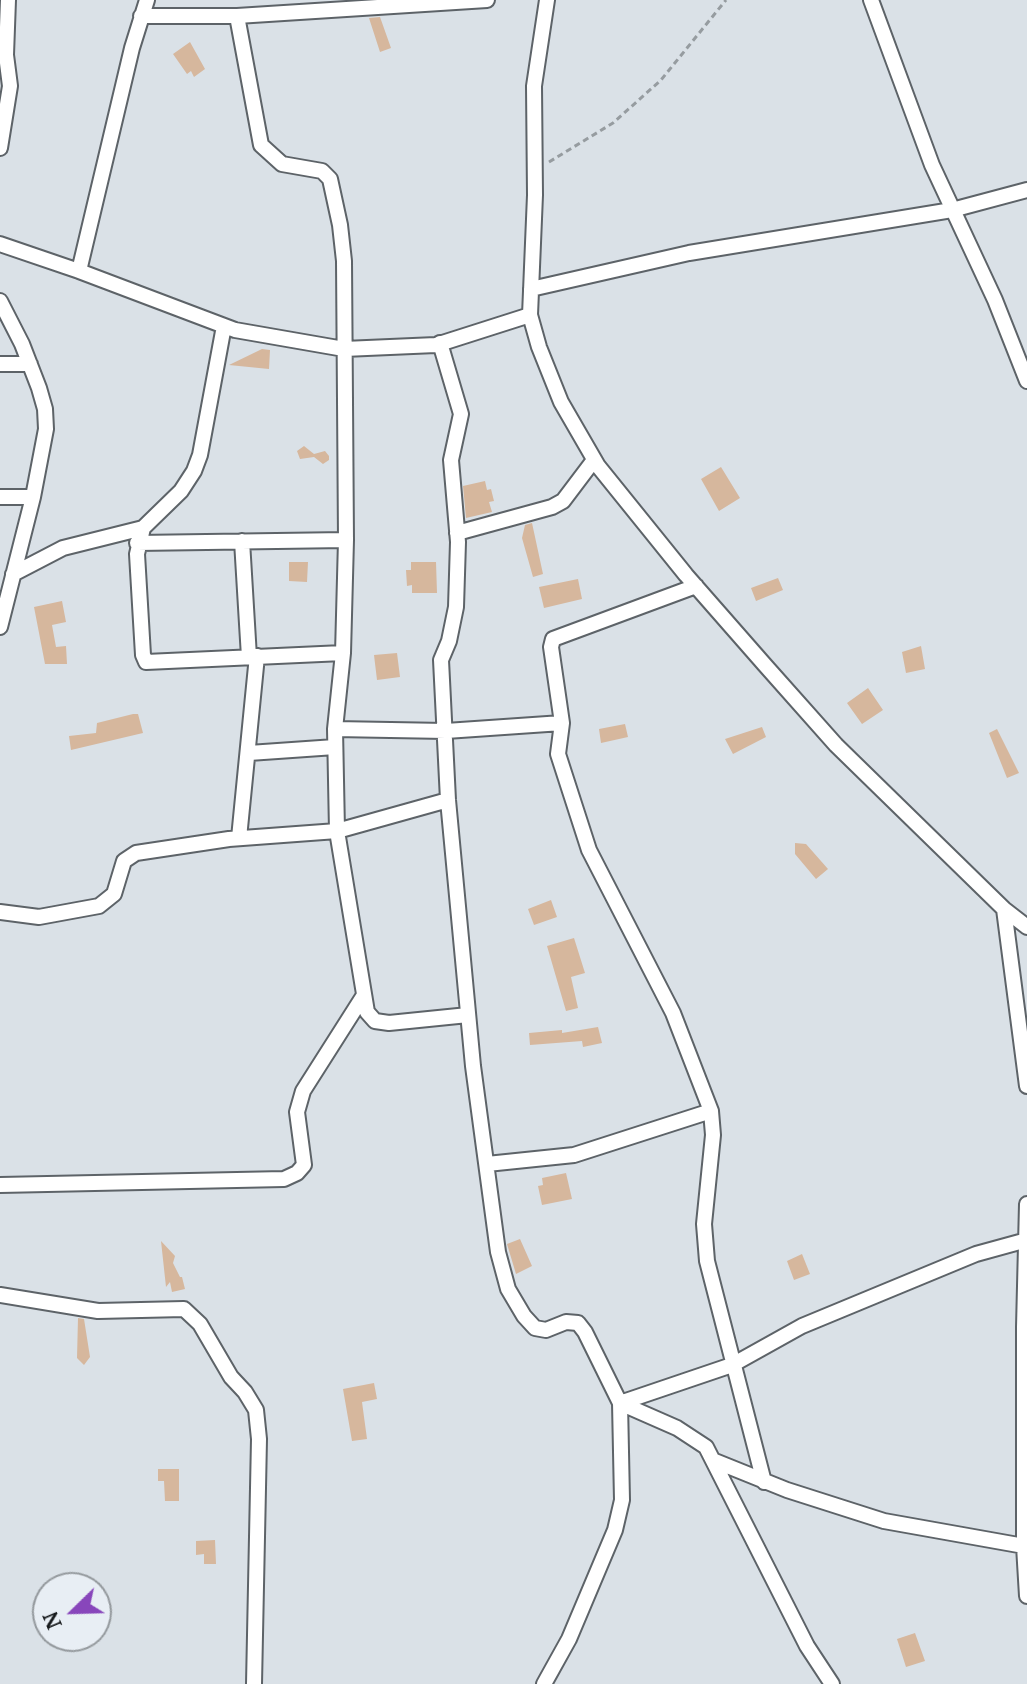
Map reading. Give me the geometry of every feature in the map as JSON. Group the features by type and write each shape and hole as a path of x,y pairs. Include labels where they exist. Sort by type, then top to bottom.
{"street":[{"path":"0,148 10,86 6,55 8,0"},
{"path":"79,271 147,0"},
{"path":"141,16 237,16 317,6 487,0"},
{"path":"547,0 534,86 535,169 530,315 561,402 594,460 696,586 836,745 1004,909 1027,927"},
{"path":"871,0 932,165 995,300 1027,381"},
{"path":"237,16 261,145 282,164 322,171 330,179 344,261 346,540 343,653 335,729 337,831 367,1012 375,1021 389,1023 468,1015"},
{"path":"531,289 689,253 952,210 1027,190"},
{"path":"0,244 224,326 344,349 440,343 530,315"},
{"path":"0,301 30,364 45,409 46,429 33,497 0,627"},
{"path":"224,326 200,455 194,471 140,536 145,660 149,663 343,653"},
{"path":"440,343 461,414 451,460 457,533 456,607 449,641 441,660 448,800 468,1015 498,1252 508,1289 524,1316 535,1328 546,1330 566,1322 578,1323 620,1403 622,1500 615,1530 569,1639 544,1684"},
{"path":"0,364 30,364"},
{"path":"457,533 552,507 563,501 594,460"},
{"path":"0,497 33,497"},
{"path":"13,574 63,548 140,536 242,541 346,540"},
{"path":"239,838 249,753 253,656 242,541"},
{"path":"696,586 553,639 551,647 562,723 559,759 589,850 673,1013 711,1111 713,1135 704,1224 707,1261 764,1482"},
{"path":"335,729 446,731 562,723"},
{"path":"249,753 335,747"},
{"path":"0,912 39,917 99,906 114,894 124,861 136,853 239,838 337,831 448,800"},
{"path":"1004,909 1027,1086"},
{"path":"0,1185 284,1179 297,1173 304,1165 297,1112 303,1091 364,995"},
{"path":"487,1164 574,1155 711,1111"},
{"path":"1027,1204 1024,1546 1027,1596"},
{"path":"620,1403 732,1365 802,1326 976,1254 1026,1240"},
{"path":"0,1295 98,1311 184,1309 200,1324 231,1377 245,1392 256,1410 259,1439 254,1684"},
{"path":"620,1403 694,1437 706,1447 807,1646 832,1684"},
{"path":"715,1461 764,1482 884,1521 1024,1546"}],"path":[{"path":"535,169 613,123 661,80 726,0"}],"building":[{"path":"380,17 391,48 380,52 369,18"},
{"path":"190,42 205,69 194,77 191,71 187,74 173,54"},
{"path":"262,349 270,350 269,369 229,365"},
{"path":"304,446 314,454 325,451 329,460 323,464 314,457 300,459 297,451"},
{"path":"721,467 740,498 719,511 701,479"},
{"path":"485,481 494,501 489,502 492,512 466,518 463,486"},
{"path":"532,523 543,574 533,577 522,538 525,525"},
{"path":"289,562 308,562 307,582 289,581"},
{"path":"411,562 436,562 437,593 412,593 412,585 407,586 406,570 411,570"},
{"path":"778,578 783,590 756,601 751,588"},
{"path":"578,579 582,599 544,608 539,587"},
{"path":"62,601 66,622 52,625 56,647 66,646 67,664 45,664 34,607"},
{"path":"921,646 925,669 906,673 902,652"},
{"path":"397,653 400,677 377,680 374,655"},
{"path":"868,688 883,710 862,724 847,703"},
{"path":"138,714 143,733 71,750 69,736 96,733 97,723"},
{"path":"625,724 628,737 601,743 599,729"},
{"path":"762,727 766,737 733,754 725,739"},
{"path":"997,729 1019,773 1007,778 989,733"},
{"path":"795,843 806,844 828,869 816,879 795,854"},
{"path":"551,900 557,917 534,925 528,909"},
{"path":"574,938 585,973 571,977 578,1008 566,1011 547,946"},
{"path":"598,1027 602,1043 583,1047 582,1041 530,1045 529,1033 562,1030 562,1033"},
{"path":"566,1173 572,1199 542,1205 538,1186 543,1185 542,1178"},
{"path":"520,1239 532,1266 516,1274 507,1244"},
{"path":"161,1241 175,1256 173,1263 185,1289 172,1292 170,1282 166,1287"},
{"path":"802,1254 810,1274 794,1280 787,1261"},
{"path":"78,1318 84,1319 90,1357 84,1365 77,1358"},
{"path":"374,1383 377,1399 362,1402 367,1439 352,1441 343,1389"},
{"path":"158,1469 179,1469 179,1501 165,1501 164,1481 158,1481"},
{"path":"215,1540 216,1564 204,1564 204,1554 196,1555 196,1541"},
{"path":"915,1633 925,1661 906,1667 897,1639"}]}
